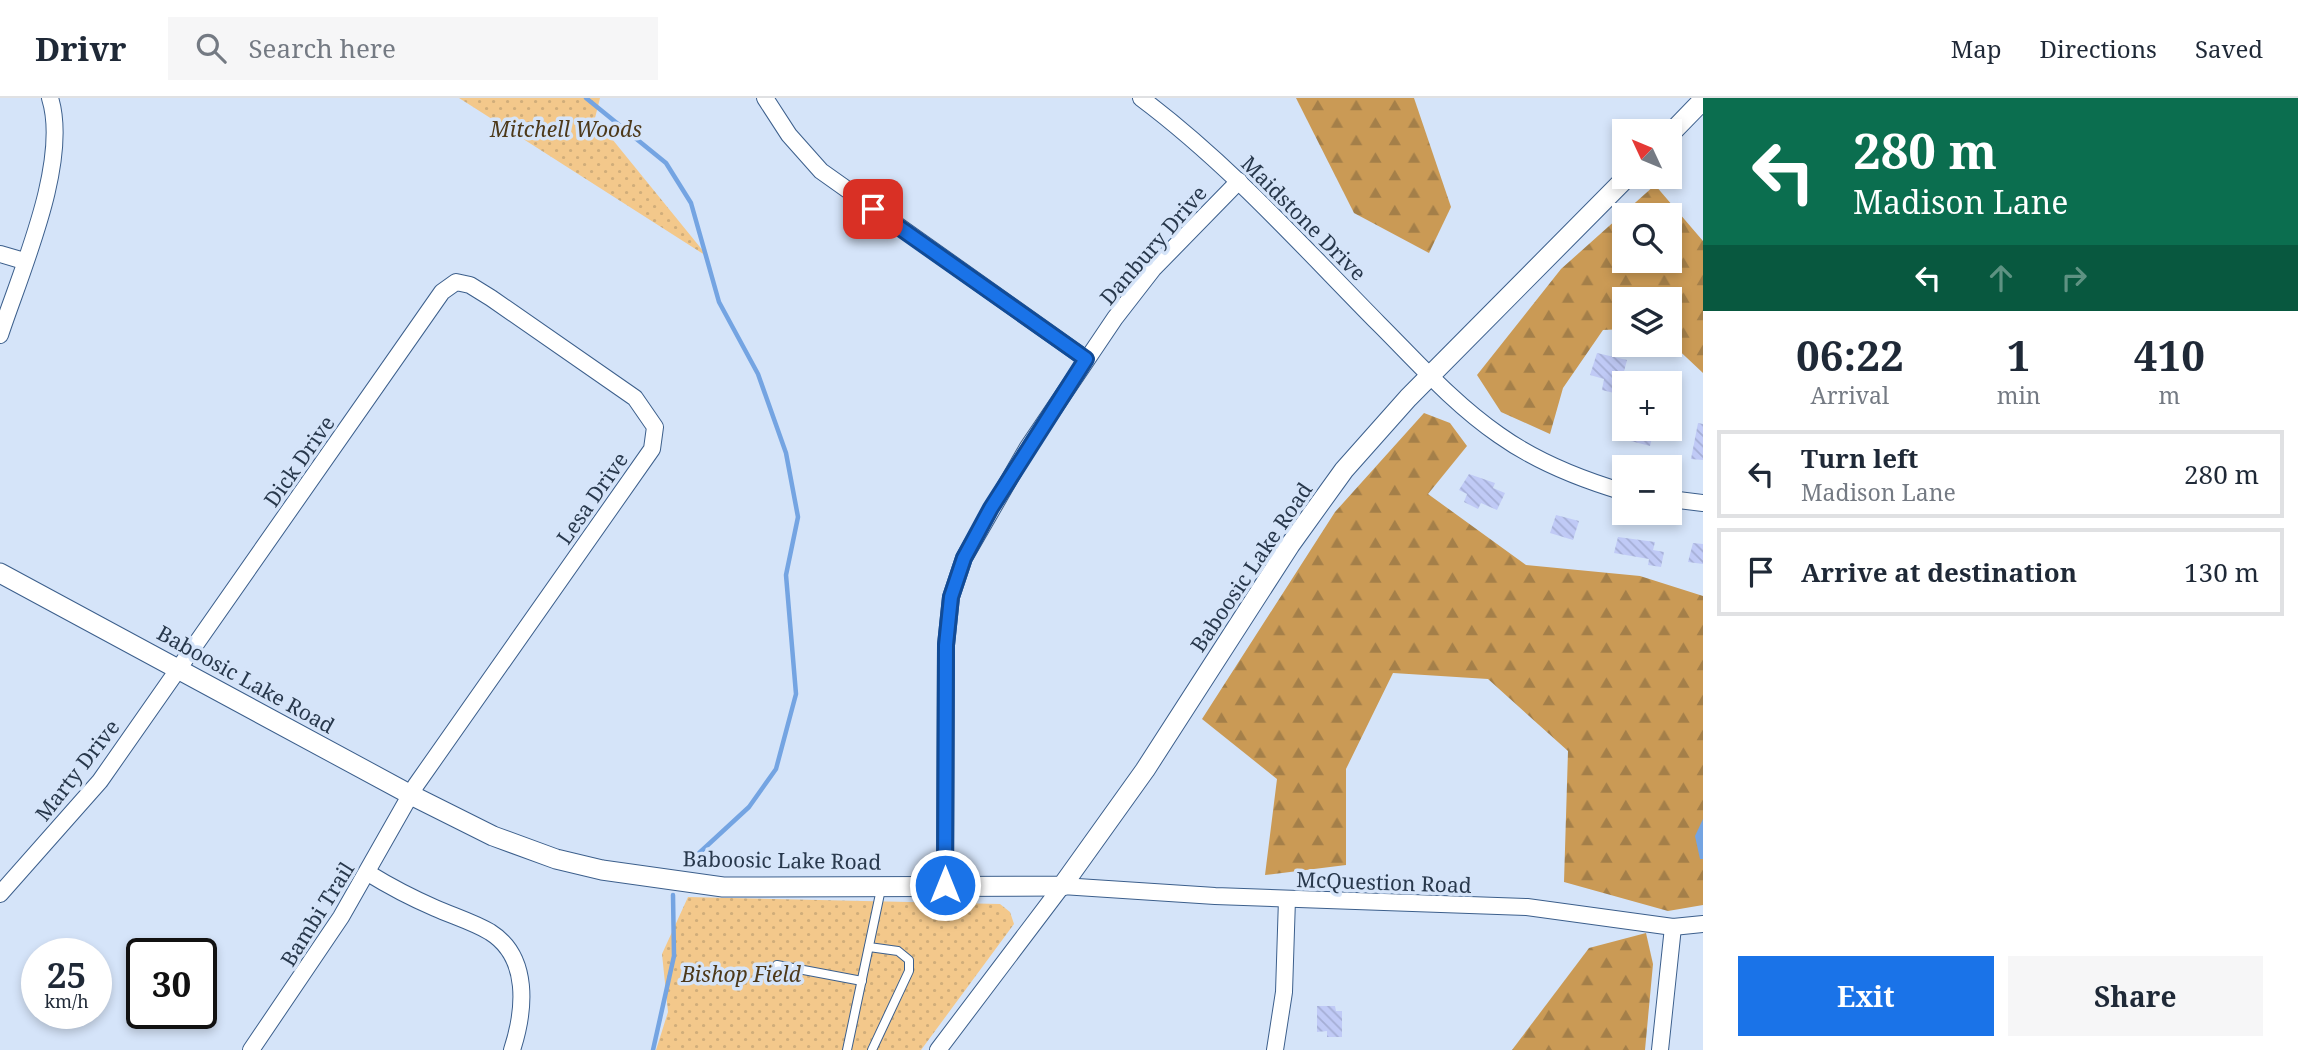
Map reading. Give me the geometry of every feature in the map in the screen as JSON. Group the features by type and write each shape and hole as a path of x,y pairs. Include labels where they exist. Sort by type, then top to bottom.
{"street":[{"path":"0,335 48,189 55,157 55,123 50,98"},
{"path":"765,98 789,135 821,171 1086,359"},
{"name":"Maidstone Drive","path":"1141,98 1174,121 1239,181 1430,376 1491,429 1534,457 1612,488"},
{"path":"1682,122 1703,100"},
{"name":"Danbury Drive","path":"945,885 946,645 951,597 964,558 991,508 1086,359 1153,269 1239,181"},
{"name":"Baboosic Lake Road","path":"0,573 411,795 493,836 556,859 602,870 723,887 882,884 1062,886 1145,770 1317,507 1386,421 1615,189"},
{"path":"0,254 24,261"},
{"name":"Dick Drive","path":"181,669 427,313 442,292 456,282"},
{"name":"Lesa Drive","path":"411,795 643,462 655,438 651,417 635,398 491,298 470,285 456,282"},
{"path":"1682,500 1703,503"},
{"name":"Marty Drive","path":"0,894 76,811 181,669"},
{"name":"Bambi Trail","path":"251,1050 325,943 411,795"},
{"path":"368,873 431,906 489,931 511,952 521,981 520,1013 512,1050"},
{"path":"938,1050 1062,886"},
{"name":"McQuestion Road","path":"1062,886 1287,899 1527,907 1673,927 1703,924"},
{"path":"1275,1050 1284,992 1287,899"},
{"path":"1660,1050 1673,927"}],"lane":[{"path":"847,1050 882,884"},
{"path":"869,947 898,951 909,960 909,971 872,1050"},
{"path":"777,965 862,981"}],"green space":[{"name":"Mitchell Woods","path":"459,98 600,98 595,118 708,257"},
{"path":"1296,98 1414,98 1451,207 1429,253 1354,213"},
{"path":"1651,189 1658,189 1670,203 1635,203"},
{"path":"1682,216 1703,241 1703,373 1682,353 1682,287 1612,287 1612,330 1603,330 1563,388 1550,434 1501,412 1477,375 1561,269 1612,223 1612,273 1682,273"},
{"path":"1424,413 1450,423 1467,446 1428,494 1526,565 1640,576 1703,596 1703,905 1668,911 1564,882 1568,751 1488,679 1393,673 1346,769 1346,865 1265,875 1277,779 1202,719 1335,512"},
{"name":"Bishop Field","path":"688,897 1000,904 1010,912 1014,924 921,1050 656,1050 668,1012 662,954"},
{"path":"1646,933 1653,964 1645,1050 1512,1050 1589,948"}],"water":[{"path":"1703,819 1703,859 1700,859 1695,836"}],"building":[{"path":"1597,353 1627,360 1624,371 1612,371 1612,392 1602,390 1604,379 1590,375"},
{"path":"1698,423 1703,424 1703,460 1691,459"},
{"path":"1631,441 1651,441 1650,446"},
{"path":"1469,474 1495,483 1493,488 1505,493 1497,510 1481,503 1478,509 1464,502 1467,494 1459,490"},
{"path":"1556,515 1579,521 1573,540 1550,533"},
{"path":"1618,537 1655,542 1653,550 1664,552 1661,567 1648,565 1649,559 1614,553"},
{"path":"1693,543 1703,544 1703,564 1688,562"},
{"path":"1317,1006 1335,1006 1336,1011 1342,1011 1342,1037 1327,1037 1327,1031 1317,1032"}],"waterway":[{"path":"586,98 666,163 691,203 719,302 758,374 786,453 798,517 786,575 796,694 776,769 749,807 685,866"},
{"path":"653,1050 674,956 673,895"}],"route":[{"path":"873,209 1086,359 991,508 964,558 951,597 946,645 945,885"}]}
